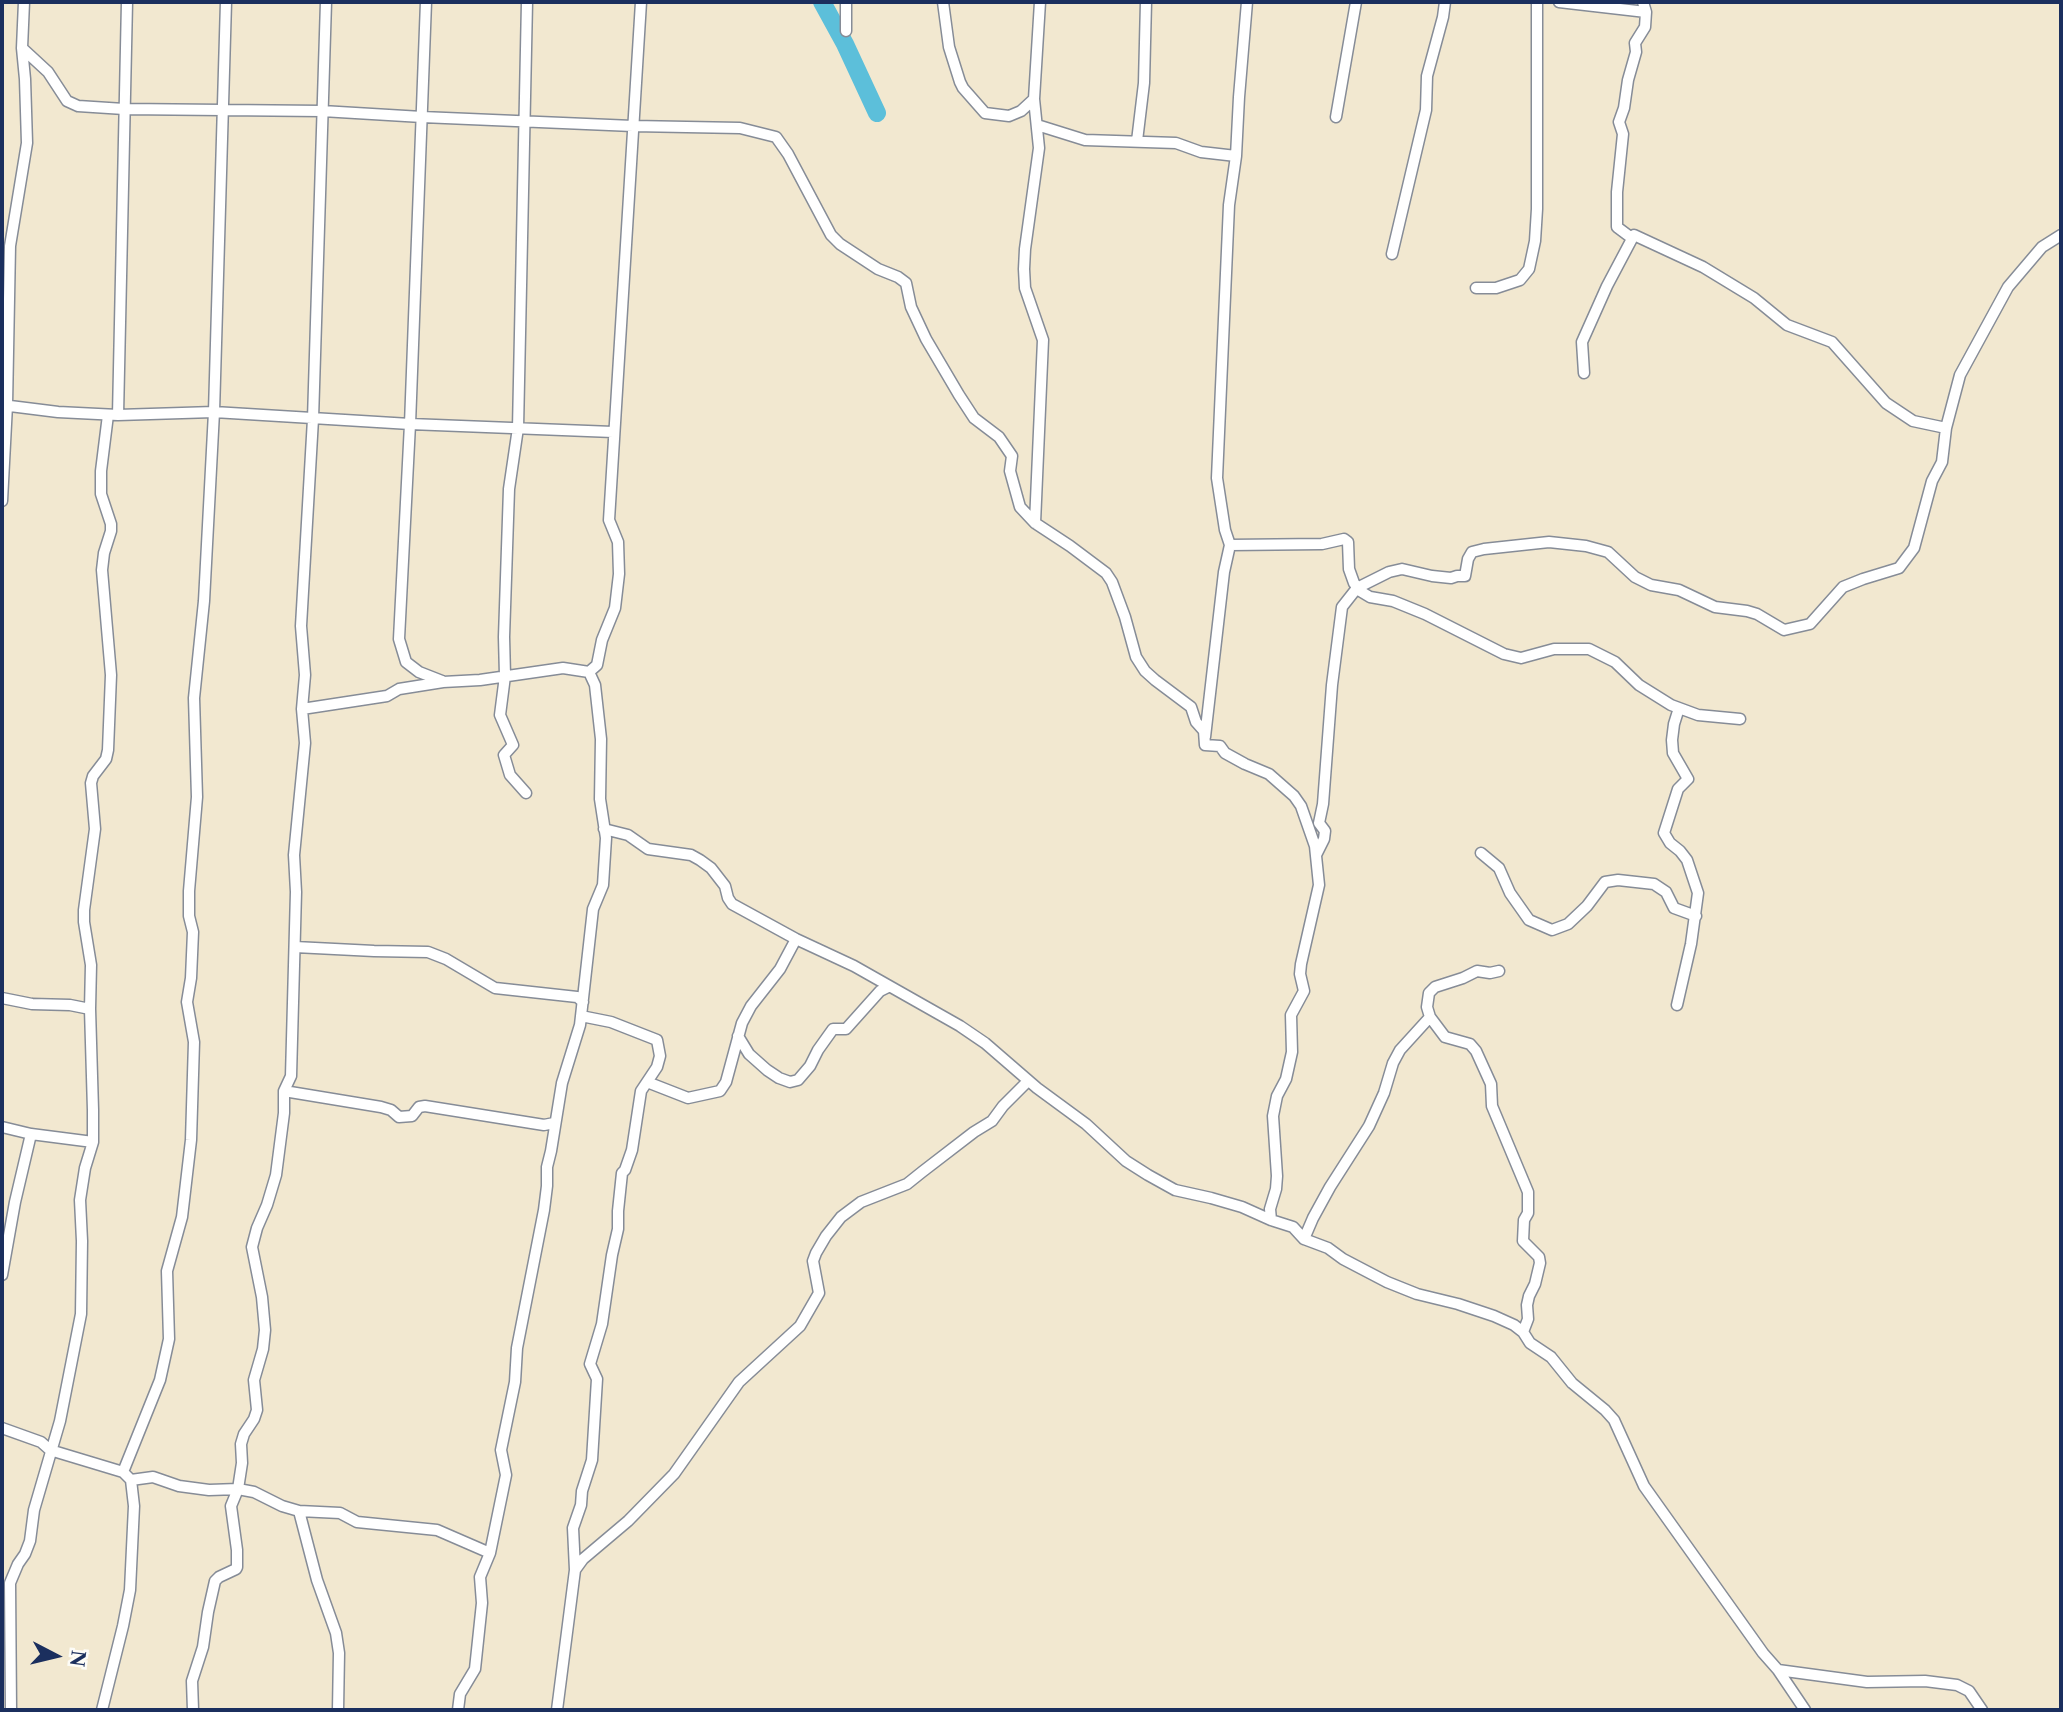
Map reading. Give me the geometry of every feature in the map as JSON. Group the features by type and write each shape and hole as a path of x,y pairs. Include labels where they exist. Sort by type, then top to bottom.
{"street":[{"path":"2,501 10,246 27,143 22,48 24,2"},
{"path":"10,1710 10,1583 30,1541 34,1510 60,1421 81,1314 80,1200 85,1168 93,1142 91,965 84,910 95,829 91,783 93,775 106,759 108,750 111,675 102,570 111,531 101,495 101,471 113,415 127,2"},
{"path":"102,1710 130,1590 134,1506 127,1476 160,1380 170,1339 167,1271 182,1217 191,1140 194,1042 187,1002 193,932 189,916 189,891 197,797 194,698 204,601 214,412 226,2"},
{"path":"193,1710 192,1681 203,1647 214,1587 219,1577 236,1568 237,1550 231,1506 238,1489 242,1463 241,1444 257,1410 254,1380 263,1349 265,1330 252,1247 276,1175 284,1091 291,1076 296,892 294,855 305,743 302,709 305,675 301,626 313,419 326,2"},
{"path":"426,2 399,639 406,662 443,682"},
{"path":"526,793 510,775 504,755 513,745 500,715 505,676 508,509 518,428 527,2"},
{"path":"302,709 387,696 399,689 443,682 563,668 589,672 597,665 602,640 617,597 619,551 608,520 641,2"},
{"path":"846,2 846,31"},
{"path":"943,2 949,47 960,82 985,113 1009,116 1021,111 1034,99"},
{"path":"1035,523 1043,340 1025,288 1024,269 1039,148 1034,99 1040,2"},
{"path":"1137,141 1144,83 1146,2"},
{"path":"1205,745 1224,572 1230,545 1217,478 1228,205 1236,156 1247,2"},
{"path":"1336,117 1356,2"},
{"path":"1392,254 1426,110 1427,76 1445,2"},
{"path":"1476,288 1496,288 1520,280 1529,269 1535,242 1537,2"},
{"path":"1559,2 1644,7 1644,31 1635,43 1636,52 1619,122 1623,137 1617,192 1617,227 1629,236 1634,235 1703,267 1754,298 1787,325 1832,342 1886,403 1913,421 1946,428"},
{"path":"22,48 48,72 67,101 78,106 124,110 322,111 633,126 740,128 776,137 788,153 831,235 878,270 906,283 911,307 926,339 959,395 974,418 999,437 1012,456 1010,471 1020,507 1035,523 1107,573 1125,617 1136,657 1145,671 1160,685 1191,707 1196,722 1204,731 1205,745"},
{"path":"1037,125 1085,140 1177,143 1202,152 1236,156"},
{"path":"1316,855 1325,831 1319,823 1342,607 1357,587 1402,569 1432,576 1465,576 1472,552 1549,542 1586,546 1608,552 1635,577 1651,585 1679,590 1715,607 1757,614 1784,630 1810,624 1843,587 1899,568 1914,548 1932,481 1942,462 1946,428 1960,375 2008,287 2042,247 2061,235"},
{"path":"1584,373 1582,342 1633,237"},
{"path":"4,405 113,415 214,412 410,424 613,432"},
{"path":"1230,545 1322,544 1344,539 1348,542 1349,569 1357,587 1370,597 1393,601 1425,614 1504,654 1521,657 1554,649 1589,649 1615,662 1639,685 1679,708 1698,715 1740,719"},
{"path":"458,1710 460,1694 475,1669 482,1603 480,1577 490,1553 506,1475 501,1450 515,1382 517,1348 544,1210 554,1123 562,1083 580,1025 593,909 603,885 606,838 600,799 601,739 595,685 589,672"},
{"path":"1677,1005 1691,944 1698,893 1691,869 1664,833 1678,789 1688,779 1673,753 1674,724 1679,708"},
{"path":"1205,745 1220,746 1226,753 1257,771 1269,774 1294,796 1311,831 1316,855 1319,885 1301,964 1304,992 1292,1014 1292,1052 1273,1116 1277,1176 1270,1209 1272,1220"},
{"path":"604,828 628,835 648,849 691,855 700,860 711,868 725,886 732,904 924,1004 960,1026 1086,1124 1126,1161 1175,1190 1242,1207 1293,1227 1304,1239 1328,1248 1387,1282 1417,1294 1494,1316 1514,1325 1530,1343 1551,1357 1572,1383 1614,1420 1644,1486 1805,1710"},
{"path":"1481,853 1499,868 1510,892 1529,920 1552,930 1568,924 1587,906 1605,881 1654,884 1666,892 1674,908 1696,916"},
{"path":"647,1082 688,1098 720,1091 726,1082 738,1036 751,1006 780,969 796,939"},
{"path":"295,947 428,952 446,959 495,988 577,997 583,1002"},
{"path":"1499,971 1477,971 1435,987 1429,993 1427,1007 1430,1017 1445,1037 1470,1044 1476,1051 1491,1084 1492,1106 1528,1192 1528,1213 1524,1220 1523,1241 1539,1257 1541,1263 1529,1296 1528,1319 1523,1332"},
{"path":"738,1036 749,1054 767,1070 790,1082 797,1080 810,1066 818,1049 833,1029 846,1029 880,991 888,987"},
{"path":"2,998 32,1004 70,1005 90,1009"},
{"path":"557,1710 575,1570 573,1528 592,1460 597,1379 590,1364 602,1324 618,1229 622,1173 632,1150 641,1091 657,1067 660,1056 657,1040 611,1022 581,1016"},
{"path":"1304,1239 1330,1188 1370,1126 1400,1050 1430,1017"},
{"path":"575,1570 583,1559 628,1521 674,1474 738,1382 800,1326 819,1293 813,1261 816,1253 825,1236 841,1217 861,1202 899,1188 922,1172 992,1121 1028,1081"},
{"path":"284,1091 381,1107 399,1116 412,1116 419,1107 425,1106 544,1125 554,1123"},
{"path":"2,1127 30,1134 93,1142"},
{"path":"2,1275 30,1134"},
{"path":"2,1428 41,1442 50,1450 127,1476 153,1477 178,1486 198,1489 238,1489 263,1495 282,1506 299,1511 340,1513 357,1521 437,1530 490,1553"},
{"path":"299,1511 340,1653 338,1710"},
{"path":"1778,1670 1867,1682 1925,1681 1957,1685 1969,1691 1982,1710"}],"waterway":[{"path":"822,2 877,113"}]}
